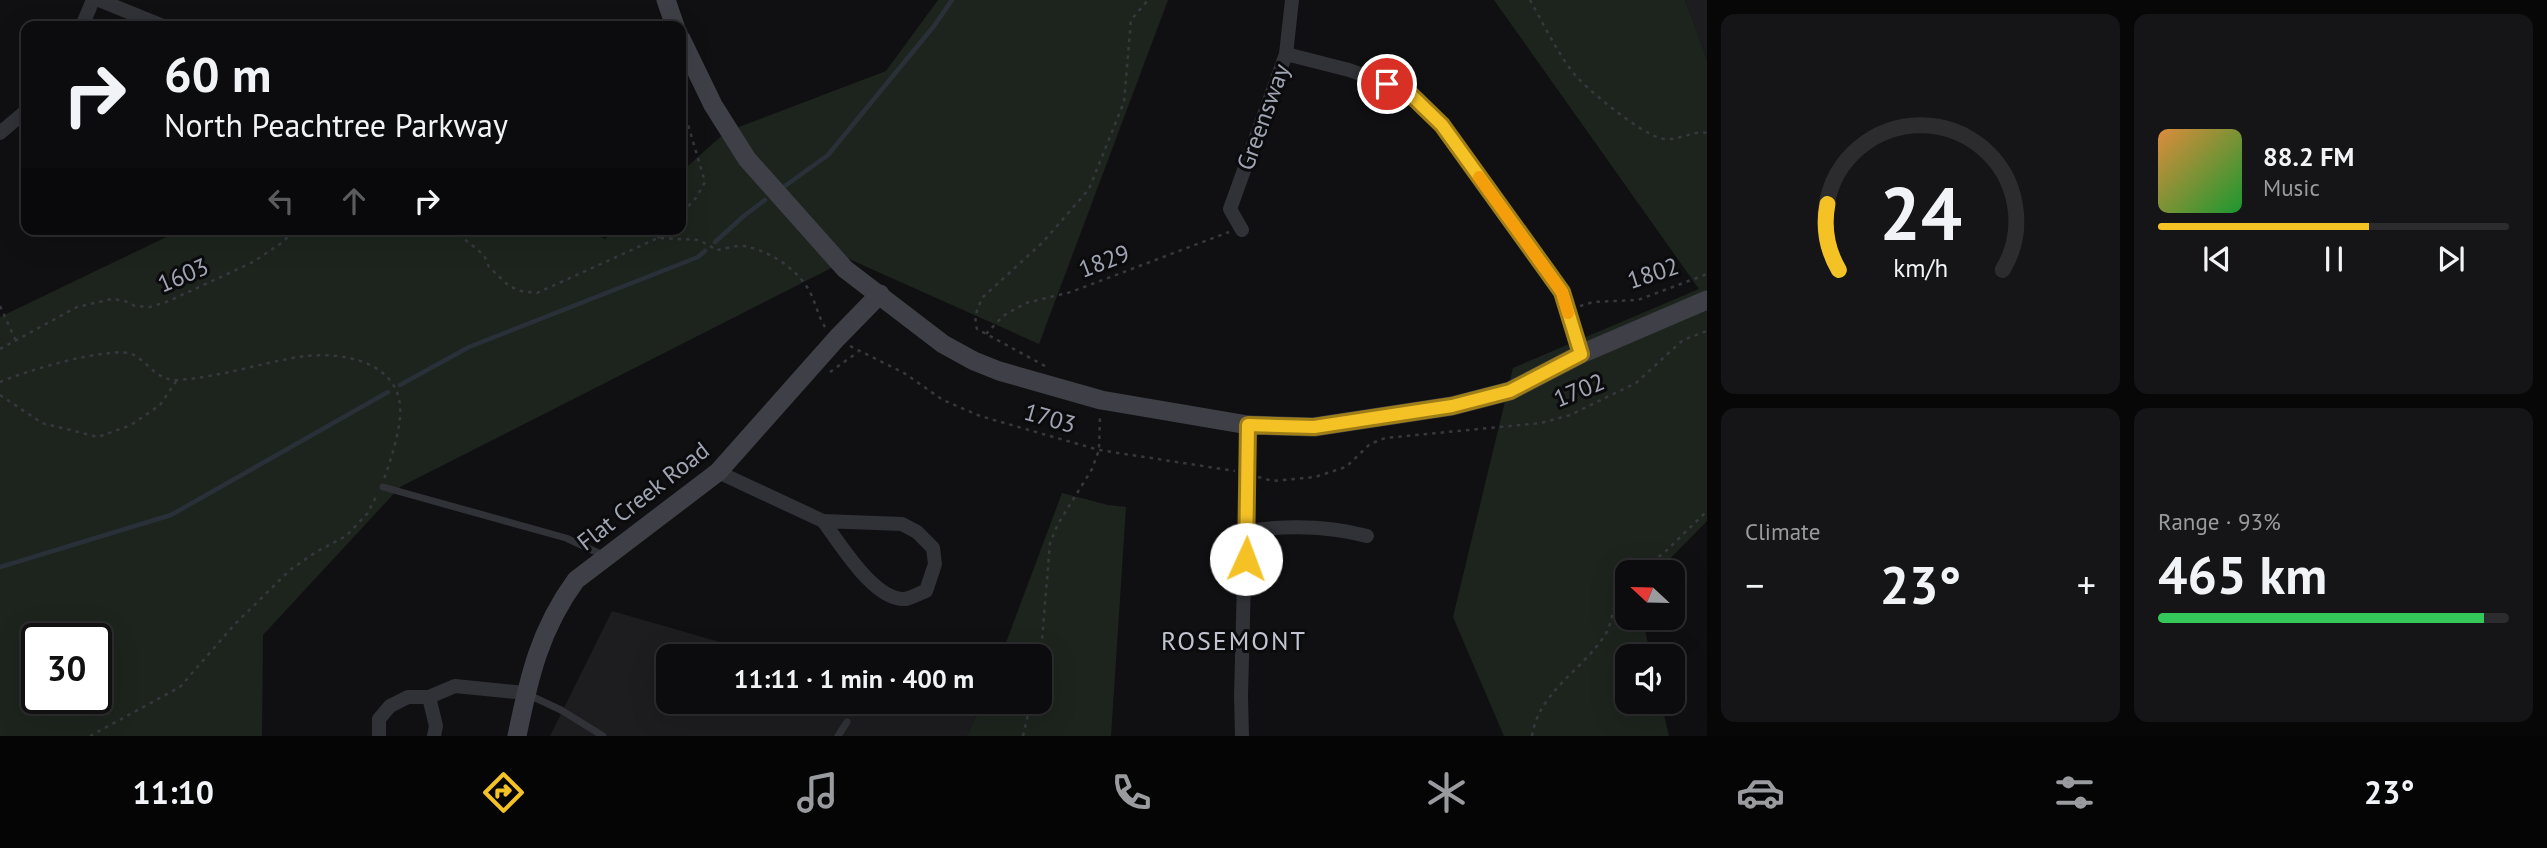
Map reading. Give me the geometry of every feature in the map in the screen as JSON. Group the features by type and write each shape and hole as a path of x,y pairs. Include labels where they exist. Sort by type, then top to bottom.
{"street":[{"path":"84,21 93,0"},
{"path":"99,0 151,21"},
{"path":"666,0 673,21"},
{"name":"Greensway","path":"1242,230 1230,209 1286,54 1292,0"},
{"path":"686,49 713,105 747,159 845,269 943,344 974,361 999,371 1101,400 1248,425 1314,427 1452,406 1510,391 1581,354 1707,302"},
{"path":"1286,54 1349,70 1407,91 1442,125 1562,292 1581,354"},
{"path":"0,133 21,115"},
{"name":"Flat Creek Road","path":"517,736 540,642 560,602 576,580 718,472 837,338 880,294"},
{"path":"1242,736 1248,425"},
{"path":"718,472 823,521 902,524 917,532 933,548 935,564 926,591 905,599 882,593 861,571 823,521"},
{"path":"1247,531 1307,526 1340,529 1367,536"},
{"path":"379,736 379,719 390,706 408,697 429,696 456,686 526,693"},
{"path":"429,696 436,726 434,736"}],"lane":[{"path":"382,486 566,538 605,556"},
{"path":"526,693 561,710 603,736"},
{"path":"838,736 847,722"}],"path":[{"name":"1829","path":"1148,0 1131,20 1124,102 1089,189 1043,242 983,297 977,308 977,329 986,334 1003,316 1026,303 1070,292 1235,230 1242,230"},
{"path":"1530,0 1572,72 1620,114 1648,134 1664,139 1707,133"},
{"path":"686,118 705,181 696,198 686,209"},
{"name":"1603","path":"0,349 77,307 112,299 135,306 150,307 169,301 253,262 289,235"},
{"path":"459,235 484,255 489,267 509,286 537,293 660,235"},
{"path":"657,238 699,240 717,250 742,246 775,258 792,268 808,289 824,326 837,338"},
{"name":"1802","path":"1567,309 1593,302 1639,300 1707,274"},
{"path":"0,306 16,342"},
{"name":"1702","path":"1247,473 1273,481 1315,477 1346,467 1370,444 1385,438 1541,423 1570,415 1636,383 1683,340 1707,331"},
{"name":"1703","path":"837,338 858,352 904,373 943,400 980,416 1098,450 1247,473"},
{"path":"0,382 85,356 120,352 132,354 156,375 177,380 300,356 330,355 355,358 373,365 391,380 399,404 400,416 394,444 382,486 368,514 346,536 290,570 234,625 180,687 90,736"},
{"path":"0,396 42,423 98,438 131,425 160,405 177,380"},
{"path":"1042,644 1050,543 1058,524 1092,469 1098,450"},
{"path":"1654,560 1707,511"},
{"path":"1532,736 1541,709 1551,694 1607,632 1615,603"},
{"path":"1023,736 1028,714"}],"shaded area":[{"path":"938,0 1168,0 1039,344 849,259 400,487 263,635 262,736 0,736 0,317 171,235 597,235 605,239 610,235 686,235 686,168 726,132 886,71"},
{"path":"1494,0 1685,0 1707,59 1707,521 1669,560 1615,560 1615,630 1645,630 1648,644 1615,644 1615,714 1664,714 1669,736 1504,736 1453,617 1513,368 1699,289"},
{"path":"1685,0 1707,0 1707,59 1686,3"},
{"path":"1062,493 1126,507 1111,736 967,736 977,714 1052,714 1052,644 1005,644"},
{"path":"612,611 726,644 656,644 656,714 967,714 977,717 967,736 550,736"}],"waterway":[{"path":"785,186 828,155 934,26 952,0"},
{"path":"715,242 765,200"},
{"path":"400,385 469,347 698,257 705,251"},
{"path":"0,567 171,515 388,392"}],"slow traffic":[{"path":"1479,177 1562,292 1568,313"}],"district":[{"name":"ROSEMONT","path":"1234,640"}],"route":[{"path":"1246,559 1248,425 1314,427 1452,406 1510,391 1581,354 1562,292 1547,271 1442,125 1407,91 1387,84"}]}
